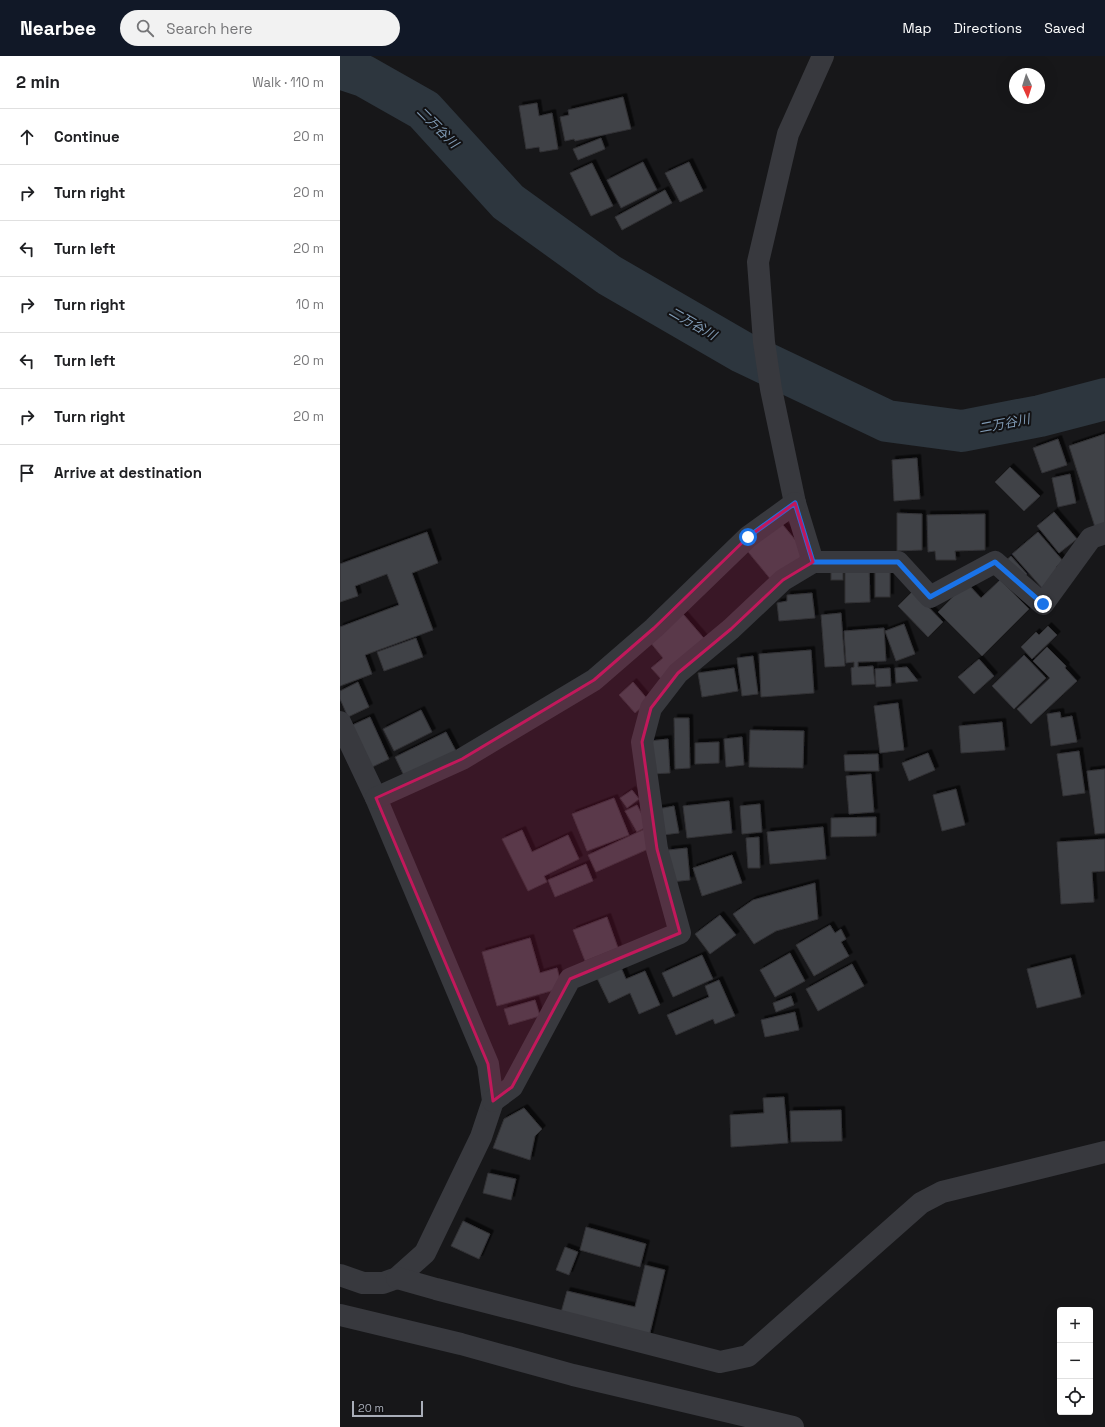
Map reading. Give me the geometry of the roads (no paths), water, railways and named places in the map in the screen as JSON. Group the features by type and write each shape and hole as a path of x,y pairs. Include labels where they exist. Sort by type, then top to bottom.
{"street":[{"path":"813,562 795,503 771,389 764,342 758,262 788,134 823,56"},
{"path":"376,798 462,759 594,680 654,628 748,537 795,503"},
{"path":"493,1101 512,1087 570,979 680,933 657,849 642,742 651,708 678,673 731,629 783,580 813,562 898,562 930,597 995,562 1043,604 1091,538 1105,533"},
{"path":"340,722 376,798 488,1064 493,1101 481,1137 425,1253 397,1278 383,1282 362,1283 340,1275"},
{"path":"397,1278 720,1362 748,1356 920,1202 942,1192 1105,1152"},
{"path":"340,1315 461,1344 573,1375 794,1427"}],"waterway":[{"name":"二万谷川","path":"340,68 364,76 424,110 508,202 609,275 742,352 887,421 962,431 1040,416 1105,399"}]}
